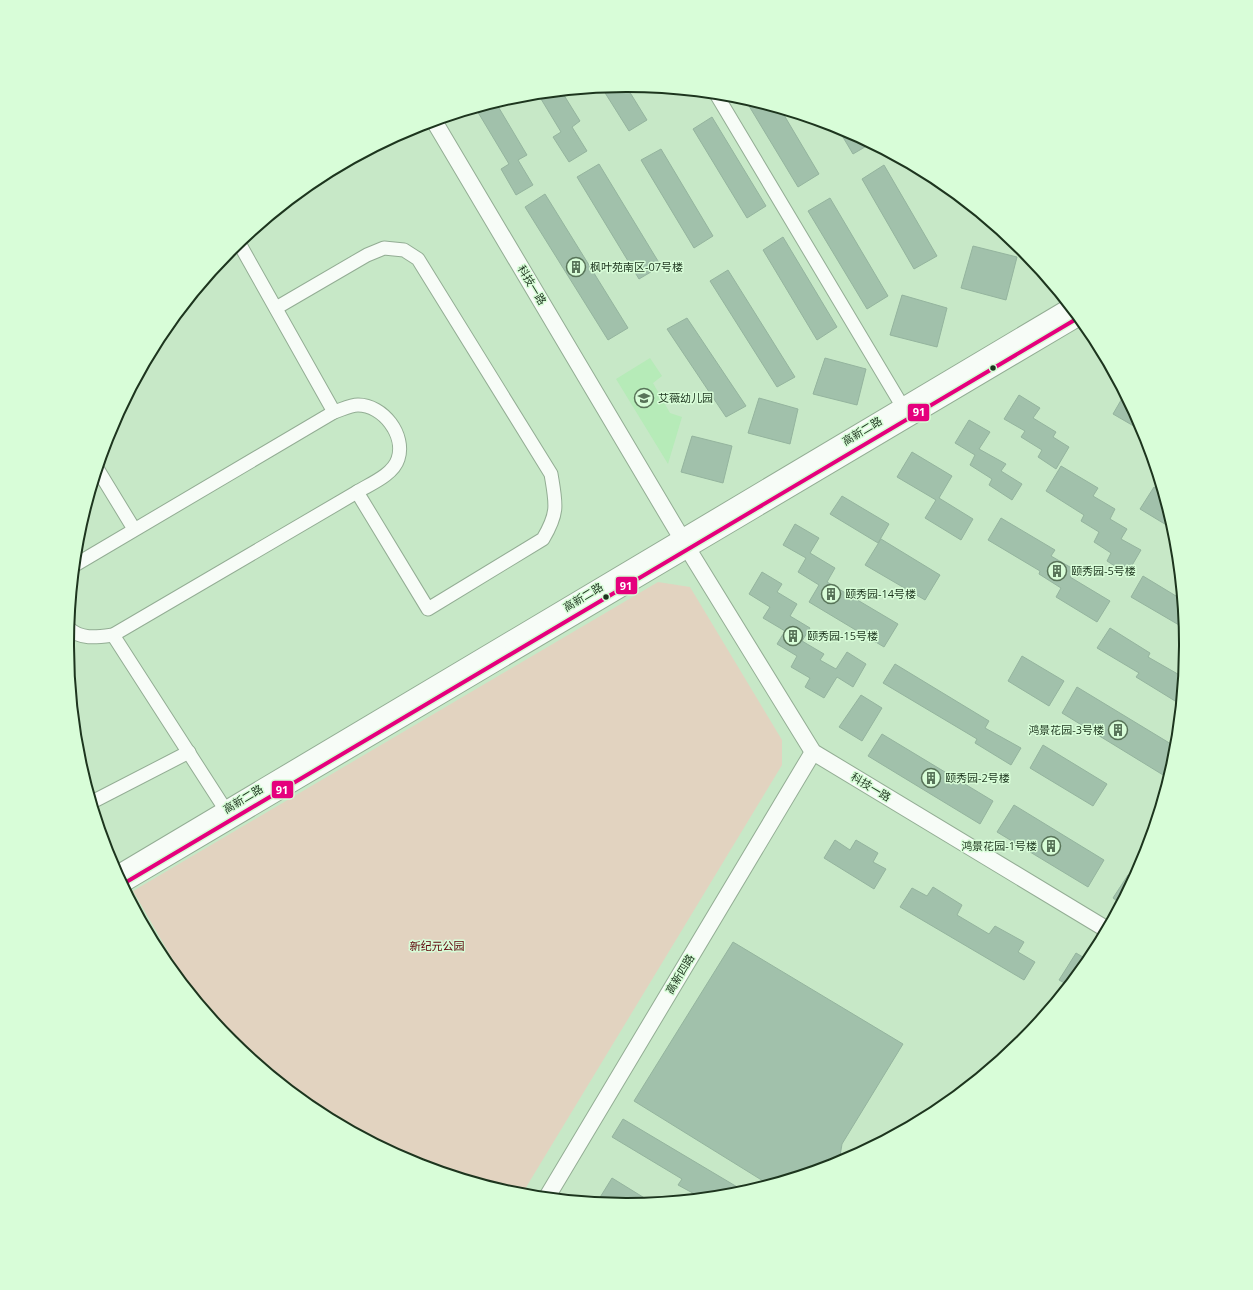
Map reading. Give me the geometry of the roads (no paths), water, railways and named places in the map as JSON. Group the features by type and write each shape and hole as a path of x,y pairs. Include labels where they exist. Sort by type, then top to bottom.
{"street":[{"path":"720,101 906,412"},
{"name":"科技一路","path":"437,126 685,543 814,752 1102,926"},
{"path":"276,308 367,255 384,248 404,250 418,259 551,474 556,507 552,523 543,539 428,609 357,492"},
{"path":"241,249 334,412"},
{"name":"高新二路","path":"906,412 1065,309"},
{"name":"高新二路","path":"127,881 685,543 906,412 1073,321"},
{"path":"74,632 91,638 113,635 389,472 398,460 400,444 393,427 377,409 357,405 334,412 81,561"},
{"path":"101,475 134,529"},
{"name":"高新二路","path":"123,871 225,809 685,543"},
{"path":"113,635 225,809"},
{"path":"96,800 189,752"},
{"name":"高新四路","path":"550,1192 814,752"}],"place":[{"name":"枫叶苑南区-07号楼","path":"576,267"},
{"name":"艾薇幼儿园","path":"644,398"},
{"name":"颐秀园-5号楼","path":"1057,571"},
{"name":"颐秀园-14号楼","path":"831,594"},
{"name":"颐秀园-15号楼","path":"793,636"},
{"name":"鸿景花园-3号楼","path":"1118,730"},
{"name":"颐秀园-2号楼","path":"931,778"},
{"name":"鸿景花园-1号楼","path":"1051,846"}],"park label":[{"name":"新纪元公园","path":"437,946"}]}
